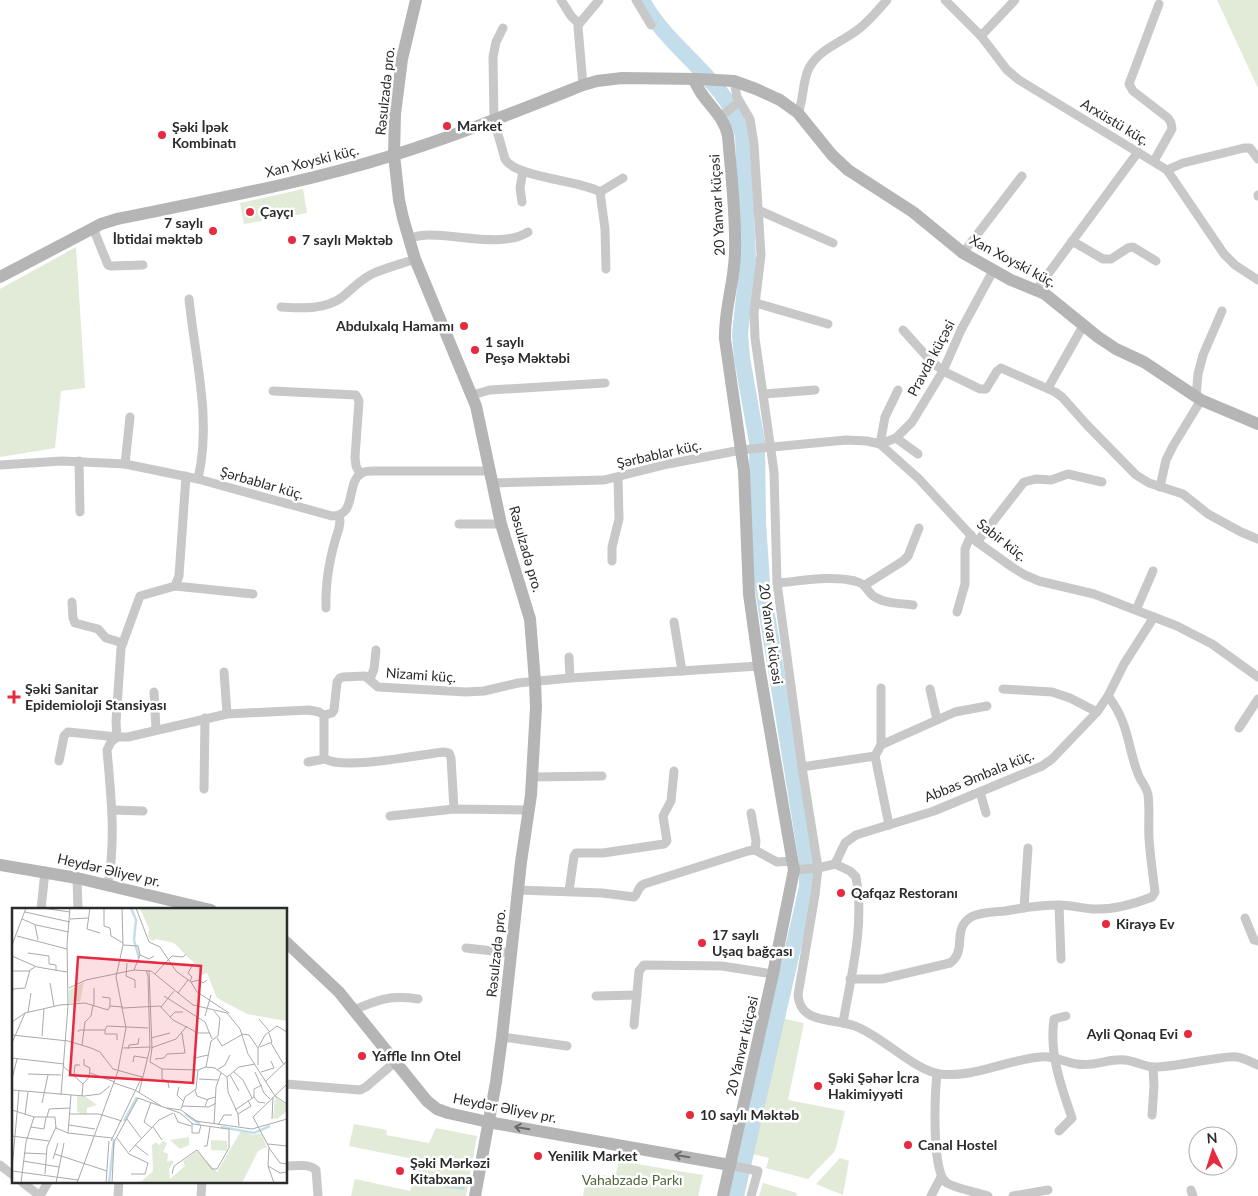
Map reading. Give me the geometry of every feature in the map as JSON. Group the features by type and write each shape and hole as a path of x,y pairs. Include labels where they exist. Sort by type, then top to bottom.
{"street":[{"name":"Rəsulzadə pro.","path":"416,0 398,80 395,114 394,155 400,200 408,238 480,419 501,524 530,619 535,682 536,707 529,810 502,1037 475,1196"},
{"path":"561,0 571,16 579,24 583,85"},
{"path":"579,24 599,0"},
{"path":"636,0 651,24"},
{"path":"798,113 806,76 813,61 831,46 861,27 887,0"},
{"name":"Arxüstü küç.","path":"945,0 981,36 1007,70 1019,80 1167,170 1218,246 1235,265 1258,280"},
{"path":"981,36 1015,0"},
{"path":"1154,161 1172,128 1172,123 1133,91 1129,84 1159,4"},
{"path":"502,28 496,42 493,57 494,120 508,164 523,171 600,192 623,178"},
{"name":"Xan Xoyski küç.","path":"0,277 93,228 117,219 279,185 394,155 597,81 622,78 718,79 734,81 756,88 772,96 798,113 848,170 913,212 963,253 1011,280 1037,289 1054,300 1098,337 1144,362 1199,398 1258,424"},
{"name":"20 Yanvar küçəsi","path":"696,79 700,92 722,115 728,136 735,252 733,274 724,320 725,339 745,481 748,583 759,666 794,865 734,1165 723,1196"},
{"path":"734,81 738,103 747,113 752,126 761,255 754,319 755,338 774,472 777,583 818,868 817,887 798,995 801,1008 806,1014 814,1017 843,1023 871,1033 923,1068 937,1074 964,1074 986,1070 1026,1058 1043,1056 1054,1057 1076,1064 1093,1065 1113,1060 1125,1060 1153,1068 1228,1057 1236,1057 1258,1065"},
{"path":"722,115 738,103"},
{"path":"1167,170 1202,157 1250,148 1258,143"},
{"path":"1250,148 1258,159"},
{"path":"1037,289 1138,152"},
{"path":"522,202 520,188 523,171"},
{"path":"963,253 1022,176"},
{"path":"600,192 606,229 606,269"},
{"path":"758,210 833,243"},
{"path":"93,228 108,265 143,265"},
{"path":"408,238 428,234 505,239 524,235 528,232"},
{"path":"1072,241 1103,259 1111,258 1133,247 1156,261"},
{"path":"281,307 309,308 327,304 340,299 364,278 416,259"},
{"name":"Pravda küçəsi","path":"880,444 896,438 912,422 944,370 961,330 994,271"},
{"path":"189,299 204,424 202,460 198,479"},
{"path":"756,303 828,324"},
{"path":"1160,487 1169,453 1199,398 1198,374 1203,355 1222,311"},
{"path":"1048,388 1083,326"},
{"path":"902,330 930,360 944,370 983,390 986,389 997,371 1001,368 1048,388 1062,397 1086,425 1136,475 1148,484 1183,494 1208,514 1258,539"},
{"path":"472,395 490,390 605,383"},
{"path":"764,394 815,390"},
{"path":"771,447 846,440 880,444 885,417 898,390"},
{"path":"273,391 356,395 359,401 355,457 356,466 360,474 355,482 346,511 339,516 339,528 327,572 326,608"},
{"path":"125,464 130,417"},
{"path":"896,438 918,454"},
{"name":"Sabir küç.","path":"880,444 919,479 974,538 1026,575 1094,594 1196,634 1258,678"},
{"name":"Şərbablar küç.","path":"360,474 374,471 586,482 618,478 668,464 741,450 771,447"},
{"name":"Şərbablar küç.","path":"0,465 40,461 125,464 186,476 325,515 339,516"},
{"path":"79,461 80,512"},
{"path":"957,612 965,584 965,548 1024,482 1036,478 1050,480 1068,474 1102,482"},
{"path":"175,586 179,576 186,476"},
{"path":"612,561 612,547 619,519 618,478"},
{"path":"459,524 501,524"},
{"path":"865,585 903,562 908,556 918,528"},
{"path":"1136,610 1153,571"},
{"path":"777,583 832,578 854,581 865,585 872,594 882,600 913,605"},
{"path":"108,885 112,864 113,810 107,750 117,737 116,722 120,656 140,596 175,586 253,594"},
{"path":"72,602 75,623 98,629 106,638 123,643"},
{"name":"Abbas Əmbala küç.","path":"835,864 845,843 849,839 934,811 1042,766 1052,759 1097,712 1108,696 1124,664 1154,617"},
{"path":"674,622 682,671"},
{"path":"370,679 374,669 376,650"},
{"path":"569,656 570,678"},
{"name":"Nizami küç.","path":"324,716 332,713 334,710 337,682 340,678 365,676 378,687 466,692 484,691 518,683 570,678 759,666"},
{"path":"224,672 227,714"},
{"path":"881,688 881,744 875,756 888,825"},
{"path":"930,689 937,720"},
{"path":"1003,689 1052,692 1070,698 1097,712"},
{"path":"154,692 156,729"},
{"path":"850,979 882,979 950,963 957,958 959,934 964,924 972,917 986,913 1059,905 1107,909 1152,897 1154,892 1149,841 1148,795 1139,776 1130,741 1118,708 1108,696"},
{"path":"1239,728 1258,699"},
{"path":"881,744 955,712 987,706"},
{"path":"59,761 64,736 68,732 117,737 137,735 156,729 227,714 309,710 319,712 324,716 325,759"},
{"path":"204,789 205,718"},
{"path":"308,762 325,759 340,764 398,759 443,752 449,753 451,758 454,809"},
{"path":"802,767 875,756"},
{"path":"569,891 576,853 603,853 664,844 667,841 668,837 663,816 671,802 674,771"},
{"path":"532,777 602,776"},
{"path":"980,792 986,813"},
{"path":"390,816 454,809 529,810"},
{"path":"113,810 143,811"},
{"path":"751,813 756,850"},
{"path":"1024,908 1028,848"},
{"path":"518,890 569,891 634,897 637,895 639,888 644,884 756,850 777,862 818,868 835,864 850,871 856,877 858,883 859,922 843,1023"},
{"name":"Heydər Əliyev pr.","path":"0,865 45,871 203,908"},
{"path":"41,908 45,871"},
{"path":"77,878 78,908"},
{"path":"1059,905 1061,959"},
{"path":"1245,918 1254,940 1258,941"},
{"path":"466,948 512,953"},
{"name":"Heydər Əliyev pr.","path":"288,949 339,992 419,1093 437,1109 462,1117 488,1122 734,1165"},
{"path":"634,1026 639,971 644,965 722,966 773,974"},
{"path":"596,996 637,995"},
{"path":"354,1010 391,997 418,998"},
{"path":"1059,1131 1072,1118 1054,1057 1053,1029 1054,1019 1066,1016"},
{"path":"502,1037 567,1046"},
{"path":"288,1084 360,1090 395,1062"},
{"path":"1152,1115 1153,1068"},
{"path":"937,1074 934,1108 937,1162 941,1177 947,1183 988,1196"},
{"path":"0,1165 12,1174"},
{"path":"288,1166 308,1165 316,1170 318,1196"},
{"path":"734,1165 754,1170 752,1196"},
{"path":"931,1196 941,1177"},
{"path":"25,1184 40,1196 47,1184"},
{"path":"1012,1196 1048,1190"}],"green space":[{"path":"1217,0 1258,0 1258,88"},
{"path":"303,189 307,213 244,224 240,203"},
{"path":"76,247 85,388 61,391 55,448 0,457 0,289"},
{"path":"780,1018 804,1023 788,1100 845,1111 835,1151 808,1179 766,1168 769,1158 749,1153"},
{"path":"354,1124 387,1130 386,1135 429,1143 436,1128 477,1136 466,1196 351,1196 355,1179 410,1191 418,1160 349,1146"},
{"path":"840,1158 849,1161 843,1195 816,1184"},
{"name":"Vahabzadə Parkı","path":"619,1161 703,1175 698,1196 583,1196 587,1173 615,1177"},
{"path":"763,1183 797,1193 796,1196 759,1196"}],"water":[{"path":"445,1175 466,1178 464,1190 443,1187"}],"waterway":[{"path":"642,0 666,34 724,97 735,115 743,135 748,260 740,334 742,358 757,442 758,522 762,583 807,862 807,887 736,1196"}],"place":[{"name":"Market","path":"447,126"},
{"name":"Şəki İpək Kombinatı","path":"162,135"},
{"name":"Çayçı","path":"250,212"},
{"name":"7 saylı İbtidai məktəb","path":"213,231"},
{"name":"7 saylı Məktəb","path":"292,240"},
{"name":"Abdulxalq Hamamı","path":"464,326"},
{"name":"1 saylı Peşə Məktəbi","path":"475,350"},
{"name":"Şəki Sanitar Epidemioloji Stansiyası","path":"14,697"},
{"name":"Qafqaz Restoranı","path":"841,893"},
{"name":"Kirayə Ev","path":"1106,924"},
{"name":"17 saylı Uşaq bağçası","path":"702,943"},
{"name":"Ayli Qonaq Evi","path":"1188,1034"},
{"name":"Yaffle Inn Otel","path":"362,1056"},
{"name":"Şəki Şəhər İcra Hakimiyyəti","path":"818,1086"},
{"name":"10 saylı Məktəb","path":"690,1115"},
{"name":"Canal Hostel","path":"908,1145"},
{"name":"Yenilik Market","path":"538,1156"},
{"name":"Şəki Mərkəzi Kitabxana","path":"400,1171"}]}
